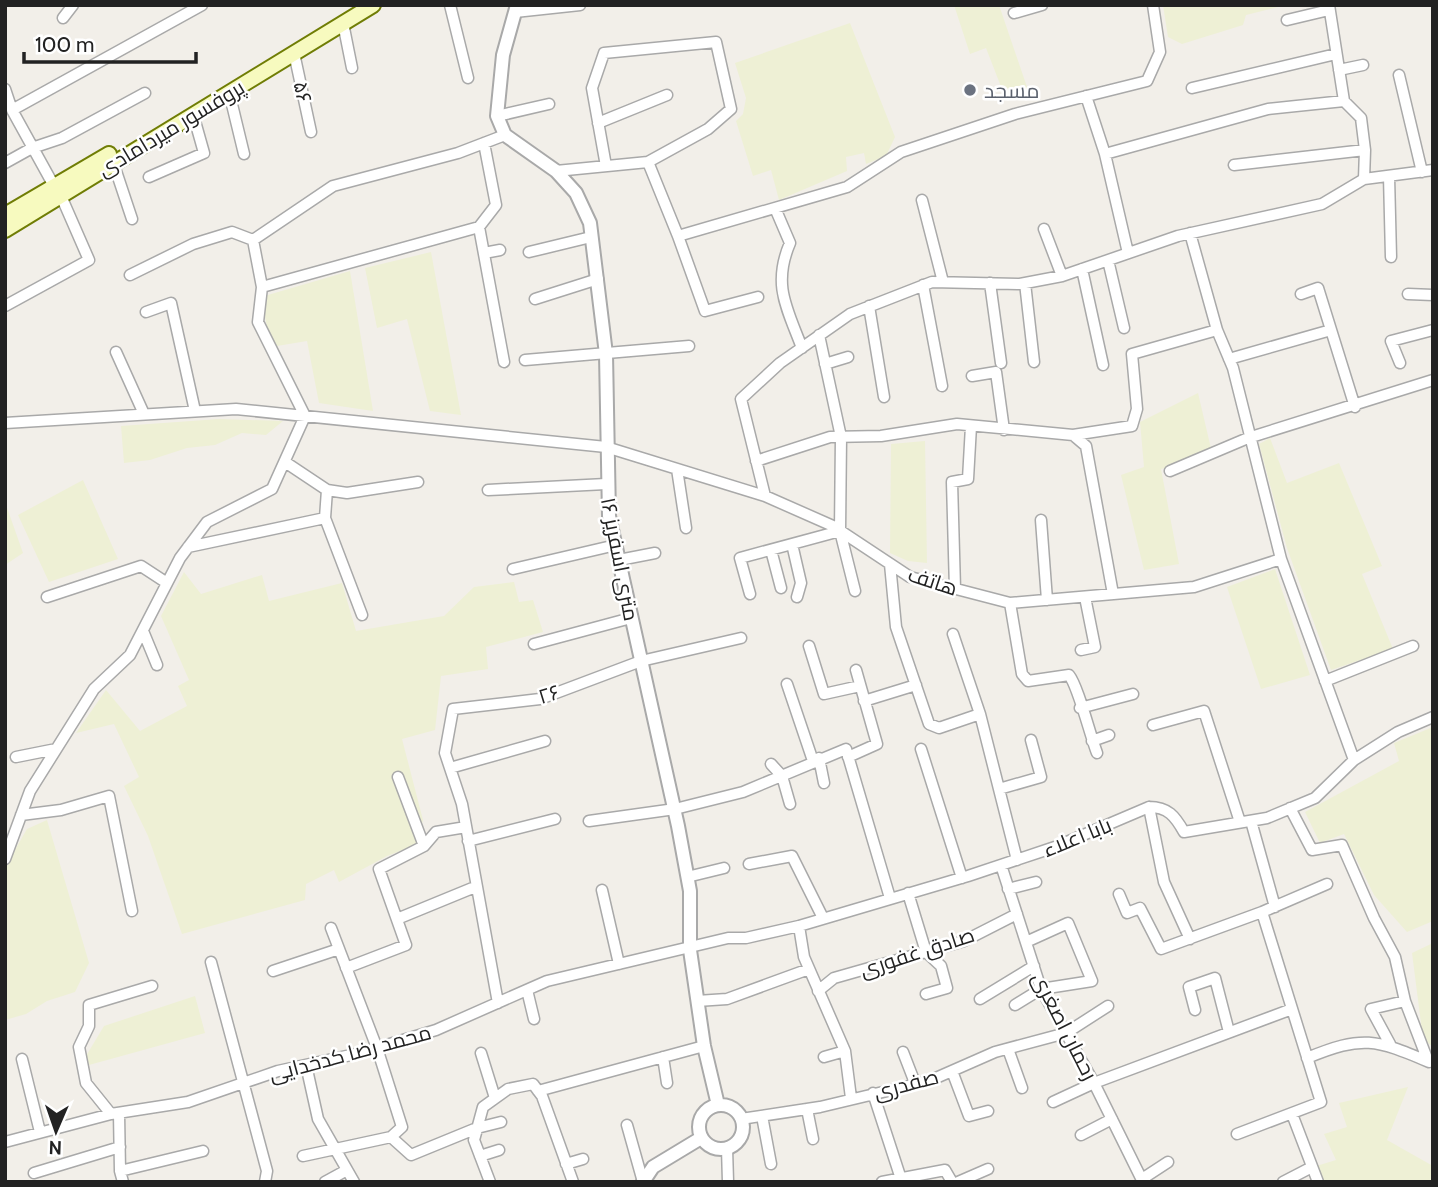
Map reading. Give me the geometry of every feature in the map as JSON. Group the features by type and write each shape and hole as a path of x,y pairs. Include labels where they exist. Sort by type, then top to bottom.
{"main road":[{"name":"پروفسور میردامادی","path":"5,230 57,191 356,5"},
{"name":"پروفسور میردامادی","path":"5,215 113,162 373,5"}],"street":[{"path":"63,18 73,5"},
{"path":"12,110 202,5"},
{"path":"450,5 468,78"},
{"path":"253,240 333,186 458,153 505,135 497,116 503,55 516,9 580,5"},
{"path":"1014,13 1042,5"},
{"path":"678,236 847,187 901,152 1014,114 1147,81 1160,52 1153,5"},
{"path":"1287,20 1329,7 1344,101 1361,118 1365,150 1364,179"},
{"path":"343,23 352,68"},
{"path":"556,171 648,162 708,129 731,109 716,42 604,53 592,88 606,166"},
{"name":"۵۶","path":"294,53 312,132"},
{"path":"1192,88 1336,54"},
{"path":"1339,70 1363,65"},
{"path":"765,496 741,399 802,348 850,314 923,285 943,282 1025,283 1062,276 1190,233 1322,204 1364,179 1427,171 1399,75"},
{"path":"5,89 12,110 57,191 89,260 5,306"},
{"path":"229,92 244,154"},
{"path":"5,163 32,148 62,138 145,93"},
{"path":"598,123 667,95"},
{"path":"1086,96 1105,153 1128,253"},
{"path":"1105,153 1268,110 1344,101"},
{"path":"497,116 549,104"},
{"path":"149,177 204,153 193,114"},
{"name":"۱۶ متری اسفریز","path":"505,135 556,171 576,193 590,223 606,354 606,484 615,545 675,809 687,877 690,950 697,1002 718,1105"},
{"path":"262,288 479,227 496,205 484,143"},
{"path":"1234,165 1365,150"},
{"path":"113,162 132,219"},
{"path":"648,162 705,311 758,297"},
{"path":"1388,176 1391,257"},
{"path":"922,200 943,282"},
{"path":"775,208 790,243 781,264 781,294 802,348"},
{"path":"479,227 503,362"},
{"path":"1044,229 1062,276"},
{"path":"130,275 193,244 232,232 253,240"},
{"path":"1190,233 1217,330 1229,359 1281,559 1354,760"},
{"path":"529,252 591,237"},
{"path":"5,859 30,791 94,689 130,655 188,547 206,522 272,489 305,416 258,323 262,288 253,240"},
{"path":"484,253 500,250"},
{"path":"1108,260 1124,328"},
{"path":"1082,269 1103,365"},
{"path":"535,299 598,279"},
{"path":"990,283 1001,363"},
{"path":"1025,283 1034,362"},
{"path":"923,285 942,386"},
{"path":"1301,294 1318,288 1355,407"},
{"path":"1409,294 1433,295"},
{"path":"145,312 171,303 195,411"},
{"path":"869,306 884,397"},
{"path":"756,461 830,437 881,436 957,424 1073,435 1132,426 1137,409 1132,354 1217,330"},
{"path":"1229,359 1331,330"},
{"path":"1400,363 1391,341 1433,330"},
{"path":"819,335 841,437 840,531 855,591"},
{"path":"525,359 689,346"},
{"path":"116,352 144,414"},
{"path":"825,363 848,358"},
{"path":"972,376 996,372 1004,430"},
{"path":"1170,471 1248,438 1355,407 1433,380"},
{"name":"هاتف","path":"5,423 236,409 606,447 765,496 840,531 910,577 1010,603 1194,587 1281,559"},
{"path":"955,589 952,482 968,478 971,426"},
{"path":"1073,435 1086,446 1113,594"},
{"path":"285,461 327,490 347,493 418,482"},
{"path":"677,469 685,528"},
{"path":"488,490 606,484"},
{"path":"327,490 325,518 362,615"},
{"path":"188,547 325,518"},
{"path":"1041,520 1046,600"},
{"path":"750,594 740,558 840,531"},
{"path":"792,544 801,583 797,597"},
{"path":"513,569 615,545"},
{"path":"771,550 781,588"},
{"path":"619,560 655,552"},
{"path":"890,564 896,627 929,724 939,728 980,714"},
{"path":"47,597 141,566 167,583"},
{"path":"1081,650 1095,647 1085,597"},
{"path":"1010,603 1022,674 1028,681 1069,675 1076,683 1080,708 1097,753"},
{"path":"534,644 631,618"},
{"path":"143,631 157,665"},
{"path":"953,634 980,714 1017,860"},
{"name":"۲۶","path":"450,768 445,753 453,709 540,699 641,662 741,638"},
{"path":"809,646 824,694 860,686"},
{"path":"1325,681 1413,646"},
{"path":"848,757 877,744 856,670"},
{"path":"787,684 824,783"},
{"path":"864,701 916,685"},
{"path":"1080,708 1133,694"},
{"path":"1153,725 1204,711 1275,906"},
{"path":"1190,939 1164,882 1149,807 1162,807 1176,817 1184,832 1245,821 1290,808 1315,798 1354,760 1398,732 1433,717"},
{"path":"1092,741 1109,735"},
{"path":"999,789 1041,777 1031,740"},
{"path":"498,1003 462,804 450,768 545,741"},
{"path":"921,748 962,878"},
{"path":"16,757 56,749"},
{"path":"589,821 675,809 743,792 846,749 890,898"},
{"path":"771,764 782,776 790,804"},
{"path":"398,777 424,846"},
{"path":"21,815 61,810 109,796 132,911"},
{"name":"بابا اعلاء","path":"690,950 728,938 746,938 799,926 962,878 1017,860 1149,807"},
{"path":"1290,808 1312,850 1342,845 1374,918 1395,957 1405,1001 1430,1062"},
{"path":"468,841 555,819"},
{"path":"346,968 406,945 379,869 424,846 436,832 466,827"},
{"path":"749,864 792,856 823,918"},
{"name":"رحمان اصغری","path":"1001,865 1041,989 1094,1083 1142,1181"},
{"path":"687,877 724,868"},
{"path":"1009,888 1035,882"},
{"path":"1119,894 1127,913 1140,908 1161,949 1262,912 1327,884"},
{"path":"397,919 475,887"},
{"path":"602,890 619,964"},
{"path":"908,893 926,952 941,966 947,988 926,995"},
{"path":"1237,1134 1321,1102 1262,912"},
{"name":"صادق غفوری","path":"818,990 834,978 964,941 1017,914"},
{"path":"1015,1005 1041,989 1092,981 1069,923 1026,942"},
{"path":"799,926 809,969 845,1051 851,1098"},
{"path":"303,1156 391,1136 402,1127 377,1048 331,929"},
{"path":"273,971 339,949"},
{"name":"محمد رضا کدخدایی","path":"5,1142 115,1114 188,1102 246,1082 436,1030 547,981 690,950"},
{"path":"211,962 246,1082 267,1171 265,1182"},
{"path":"980,999 1034,966"},
{"path":"697,1002 727,999 809,969"},
{"path":"1195,1010 1189,987 1215,978 1229,1032"},
{"path":"123,1182 115,1114 86,1083 79,1047 89,1026 89,1005 152,986"},
{"path":"527,990 534,1019"},
{"path":"1390,1044 1371,1009 1405,1001"},
{"name":"صفدری","path":"741,1119 807,1109 915,1083 1008,1049 1066,1033 1108,1006"},
{"path":"1053,1102 1094,1083 1292,1009"},
{"path":"1307,1058 1344,1043 1390,1044 1430,1062"},
{"path":"538,1091 704,1046"},
{"path":"1008,1049 1022,1088"},
{"path":"824,1057 845,1051"},
{"path":"903,1052 915,1083"},
{"path":"481,1053 495,1098"},
{"path":"663,1057 667,1083"},
{"path":"22,1059 40,1132"},
{"path":"306,1065 318,1119 354,1182"},
{"path":"952,1071 969,1116 988,1111"},
{"path":"490,1182 474,1140 483,1107 508,1089 533,1084 573,1182"},
{"path":"873,1093 902,1179"},
{"path":"718,1105 732,1108 741,1119 742,1133 734,1145 727,1148 712,1147 701,1138 701,1117 718,1105"},
{"path":"807,1109 813,1139"},
{"path":"1292,1114 1318,1182"},
{"path":"762,1116 771,1164"},
{"path":"1080,1135 1112,1119"},
{"path":"391,1136 411,1155 477,1128 501,1122"},
{"path":"627,1125 643,1181"},
{"path":"643,1181 653,1167 701,1138"},
{"path":"34,1173 120,1147"},
{"path":"727,1148 728,1182"},
{"path":"480,1156 499,1150"},
{"path":"120,1171 203,1152"},
{"path":"566,1164 583,1159"},
{"path":"1142,1181 1168,1163"},
{"path":"1283,1182 1312,1167"},
{"path":"958,1182 988,1169"},
{"path":"325,1182 347,1170"},
{"path":"882,1182 945,1170 952,1182"}],"green space":[{"path":"954,5 999,5 1028,90 1005,97 986,48 970,54"},
{"path":"1163,5 1286,5 1246,15 1243,25 1182,44 1168,37"},
{"path":"850,23 895,137 886,156 866,164 864,153 846,157 847,171 779,200 771,170 753,176 736,121 743,114 746,98 735,63"},
{"path":"431,252 461,415 430,411 407,319 377,328 365,268"},
{"path":"350,271 373,411 319,403 307,341 271,347 261,297"},
{"path":"1198,393 1213,457 1161,469 1179,564 1144,570 1121,475 1144,467 1140,422"},
{"path":"219,419 283,421 266,435 242,433 215,445 187,448 150,460 124,463 121,426"},
{"path":"1270,438 1287,483 1339,463 1382,566 1362,574 1393,649 1331,670 1287,548 1259,444"},
{"path":"925,441 927,563 908,561 890,553 891,444"},
{"path":"83,480 118,559 49,582 18,515"},
{"path":"5,502 23,553 5,565"},
{"path":"1275,569 1310,675 1261,689 1227,587"},
{"path":"184,572 201,594 262,575 269,601 342,583 356,631 444,616 474,587 514,582 519,602 533,600 543,632 486,647 488,669 441,676 435,730 402,739 423,820 416,845 387,856 339,882 334,870 306,884 305,900 182,934 148,836 124,786 139,777 114,724 76,733 106,690 140,731 187,706 178,686 189,680 161,616"},
{"path":"1433,727 1433,921 1407,932 1374,895 1344,834 1320,843 1305,812 1399,761 1394,743"},
{"path":"47,820 89,963 75,992 47,1001 26,1014 5,1020 5,867 27,829"},
{"path":"1433,943 1433,1047 1423,1039 1412,953"},
{"path":"195,996 205,1033 89,1065 86,1056 104,1026"},
{"path":"1408,1087 1387,1140 1433,1166 1433,1182 1317,1182 1310,1168 1336,1160 1324,1134 1347,1127 1339,1103"}],"place":[{"name":"مسجد","path":"970,90"}]}
